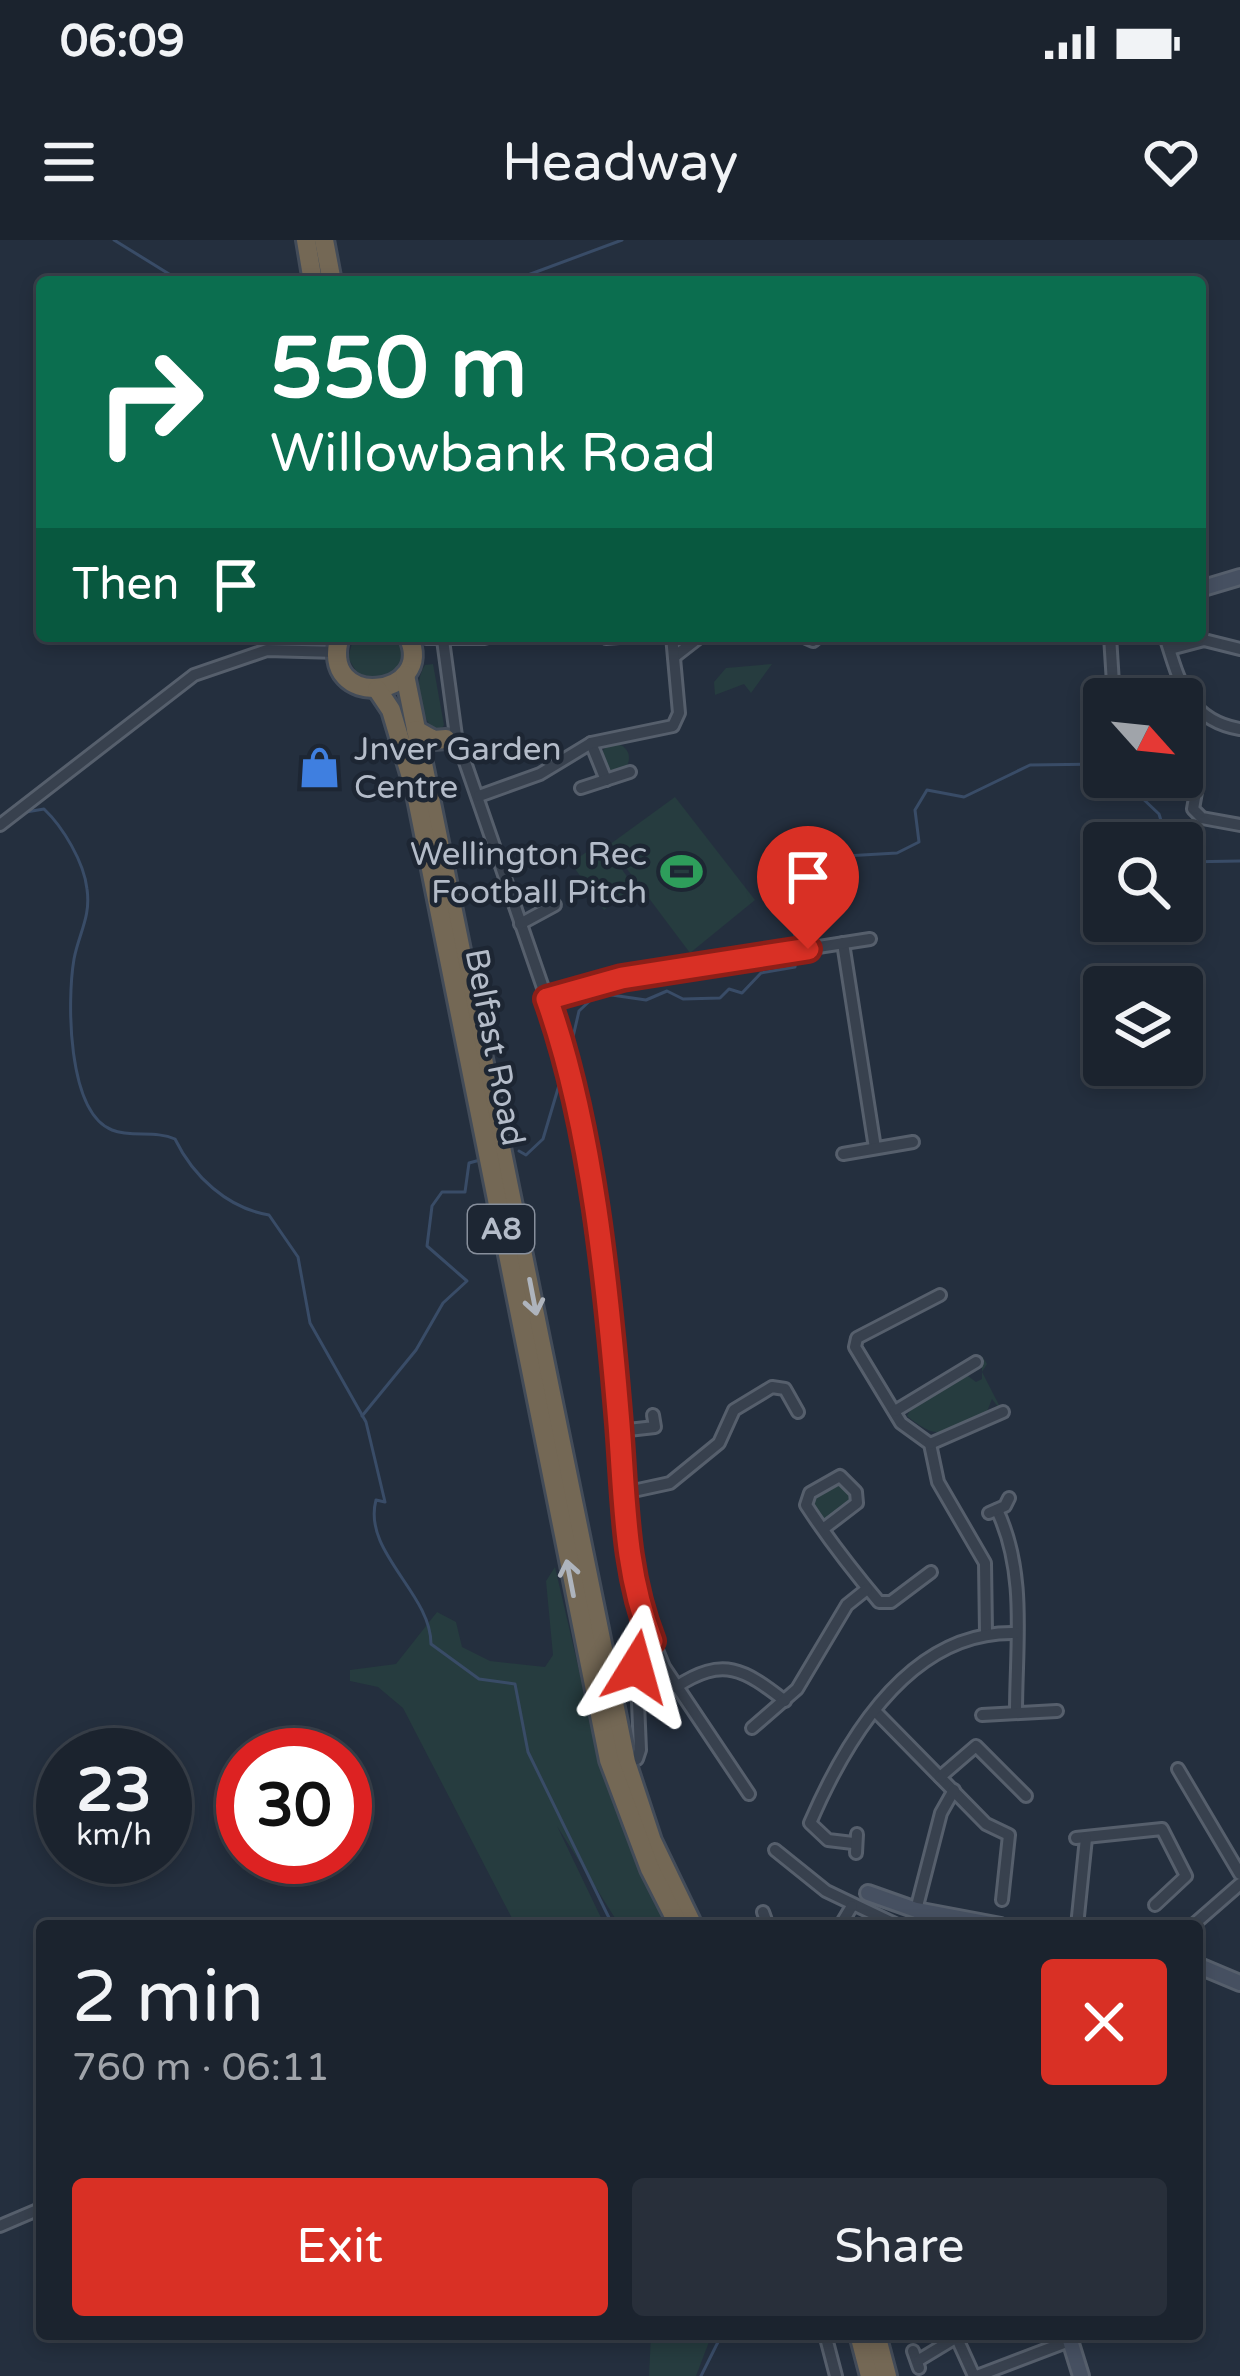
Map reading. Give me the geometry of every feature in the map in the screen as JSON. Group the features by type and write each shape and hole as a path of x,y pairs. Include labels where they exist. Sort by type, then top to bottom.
{"highway":[{"path":"306,240 312,276"},
{"path":"324,240 331,276"},
{"name":"A8","path":"408,642 410,665"},
{"name":"A8","path":"338,644 351,682 377,689"},
{"path":"377,689 410,665"},
{"name":"Belfast Road","path":"410,665 416,730 620,1768"},
{"name":"Belfast Road","path":"377,689 397,726 416,794 620,1768"},
{"path":"416,730 434,740 451,738"},
{"name":"A8","path":"620,1768 677,1920"},
{"name":"A8","path":"620,1768 690,1920"},
{"path":"860,2340 869,2376"},
{"path":"878,2340 887,2376"}],"street":[{"path":"1206,587 1240,577"},
{"path":"1206,640 1240,649"},
{"path":"410,665 440,642"},
{"path":"443,642 451,738 478,796 569,1063 619,1431 630,1573 652,1641 676,1687 749,1794"},
{"path":"478,796 540,774 592,742 675,724 679,713 673,642"},
{"path":"674,657 693,642"},
{"path":"1110,642 1113,678"},
{"path":"1168,642 1186,698 1210,719 1240,729"},
{"path":"1170,650 1197,642"},
{"path":"3,823 194,675 267,650 338,644"},
{"path":"592,742 606,780"},
{"path":"581,788 630,772"},
{"path":"1195,798 1193,809 1202,818 1240,825"},
{"path":"520,924 555,905"},
{"path":"547,999 622,978 870,939"},
{"path":"844,943 875,1148"},
{"path":"843,1154 913,1142"},
{"path":"940,1295 928,1309 857,1338 855,1347 895,1412 930,1444 938,1482 985,1563 986,1632"},
{"path":"895,1412 974,1367"},
{"path":"624,1493 670,1483 719,1443 734,1410 772,1388 785,1389 798,1412"},
{"path":"930,1444 996,1410"},
{"path":"619,1431 655,1427 653,1415"},
{"path":"823,1529 857,1503 856,1492 840,1476 807,1498 823,1529 868,1589 886,1604 926,1571"},
{"path":"1009,1498 993,1512 1012,1543 1016,1712"},
{"path":"758,1728 785,1701 847,1605 868,1589"},
{"path":"855,1844 828,1840 810,1823 894,1684 956,1642 986,1632 1016,1633"},
{"path":"620,1768 637,1759 640,1750 636,1654 652,1641"},
{"path":"676,1687 706,1669 724,1667 753,1678 785,1701"},
{"path":"875,1711 986,1824 1009,1835 1000,1893"},
{"path":"982,1715 1057,1711"},
{"path":"940,1777 976,1745 1026,1796"},
{"path":"1178,1769 1240,1874"},
{"path":"916,1910 942,1809 954,1790"},
{"path":"1077,1920 1081,1838 1162,1829 1186,1875 1158,1898"},
{"path":"777,1856 852,1906 886,1920"},
{"path":"1199,1920 1240,1884"},
{"path":"868,1893 962,1920"},
{"path":"844,1920 852,1906"},
{"path":"1203,1967 1240,1983"},
{"path":"0,2226 36,2211"},
{"path":"827,2340 836,2376"},
{"path":"917,2360 950,2340"},
{"path":"958,2340 976,2376 1063,2340"},
{"path":"1069,2340 1081,2376"}],"green space":[{"path":"352,642 401,642 403,650 399,666 384,680 358,674 348,658"},
{"path":"433,664 444,725 439,733 422,711 418,692 425,665"},
{"path":"772,664 751,693 744,684 715,695 714,682 726,668"},
{"path":"615,744 625,748 629,758 625,768 615,772 605,768 601,758 605,748"},
{"name":"Wellington Rec Football Pitch","path":"675,797 755,900 690,953 609,845"},
{"path":"602,841 635,888 604,910 571,863"},
{"path":"982,1372 999,1405 1007,1406 999,1408 992,1399 984,1419 944,1432 929,1430 907,1416 912,1407 964,1373 976,1382 982,1379"},
{"path":"838,1480 848,1485 854,1501 823,1521 811,1507 813,1496"},
{"path":"555,1567 604,1778 664,1920 616,1920 557,1826 602,1920 513,1920 403,1708 378,1687 350,1681 350,1670 396,1664 437,1612 456,1622 462,1647 490,1661 545,1667 553,1655 546,1581"},
{"path":"651,2340 710,2340 696,2376 649,2376"}],"waterway":[{"path":"114,240 172,276"},
{"path":"525,276 622,240"},
{"path":"803,881 845,856 897,853 919,842 915,810 927,790 964,797 1030,765 1083,764"},
{"path":"1142,798 1161,822"},
{"path":"26,812 44,809 51,816 72,846 85,879 88,899 74,959 71,1026 86,1101 97,1119 112,1130 175,1139 191,1166 213,1188 239,1205 269,1215 298,1257 310,1323 366,1422 385,1502 376,1500 374,1519 387,1555 420,1607 431,1644 479,1679 515,1684 528,1752 610,1920"},
{"path":"1203,862 1240,861"},
{"path":"790,886 786,901 797,943"},
{"path":"570,1050 579,1011 598,993 646,1000 667,991 683,999 720,998 729,989 742,993 761,973 795,967 796,959"},
{"path":"519,1151 526,1155 543,1139 565,1065"},
{"path":"362,1416 416,1350 443,1303 467,1281 427,1246 432,1206 442,1192 465,1192 469,1163 480,1160"},
{"path":"701,2376 719,2340"}],"place":[{"name":"Jnver Garden Centre","path":"320,767"},
{"name":"Wellington Rec Football Pitch","path":"681,872"}],"route":[{"path":"636,1667 639,1647 652,1641 634,1594 626,1551 619,1424 580,1124 566,1049 547,999 622,978 808,949"}]}
